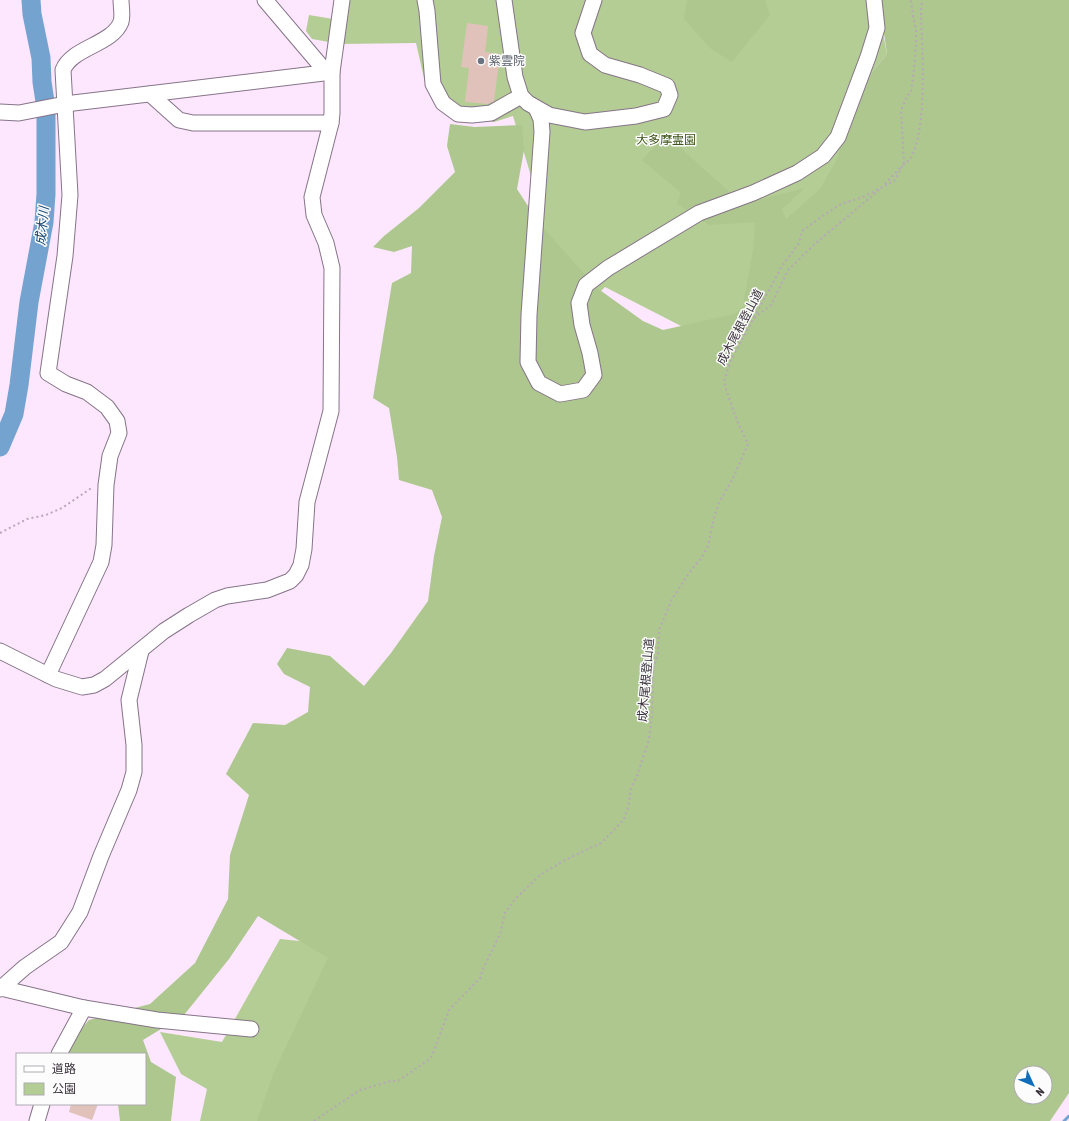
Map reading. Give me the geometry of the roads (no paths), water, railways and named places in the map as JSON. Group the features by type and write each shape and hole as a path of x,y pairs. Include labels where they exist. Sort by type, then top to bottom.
{"street":[{"path":"48,675 100,562 104,545 107,478 110,456 119,433 117,421 107,407 87,392 66,384 48,373 65,256 70,195 63,105 63,70 65,64 75,56 117,29 122,20 121,0"},
{"path":"264,0 330,73"},
{"path":"0,651 56,679 82,687 94,685 105,679 164,631 215,600 227,596 267,590 290,581 296,575 301,565 304,549 306,502 331,410 332,268 326,244 314,215 312,197 331,123 330,73 342,0"},
{"path":"425,0 433,84 443,103 458,114 472,115 491,113 522,96"},
{"path":"504,0 515,77 522,96 528,103 549,115 585,122 636,116 664,109 670,95 667,86 640,75 605,65 590,54 582,32 594,0"},
{"path":"536,108 541,119 542,132 529,316 528,362 539,383 560,394 583,390 594,375 582,325 579,303 586,285 608,268 699,213 753,193 797,173 823,156 838,137 868,57 876,28 874,0"},
{"path":"0,112 19,113 63,105 330,73"},
{"path":"150,94 180,120 193,123 331,123"},
{"path":"1,989 25,967 61,942 80,912 101,856 129,790 134,772 134,745 129,700 141,651"},
{"path":"1,989 84,1008 156,1020 251,1029"},
{"path":"60,1053 84,1008"},
{"path":"37,1121 42,1105"}],"waterway":[{"name":"成木川","path":"0,447 14,414 29,302 44,222 46,194 46,108 42,82 41,58 32,14 31,0"},
{"path":"1064,1121 1069,1116"}],"place":[{"name":"紫雲院","path":"481,61"}],"park label":[{"name":"大多摩霊園","path":"666,140"}]}
